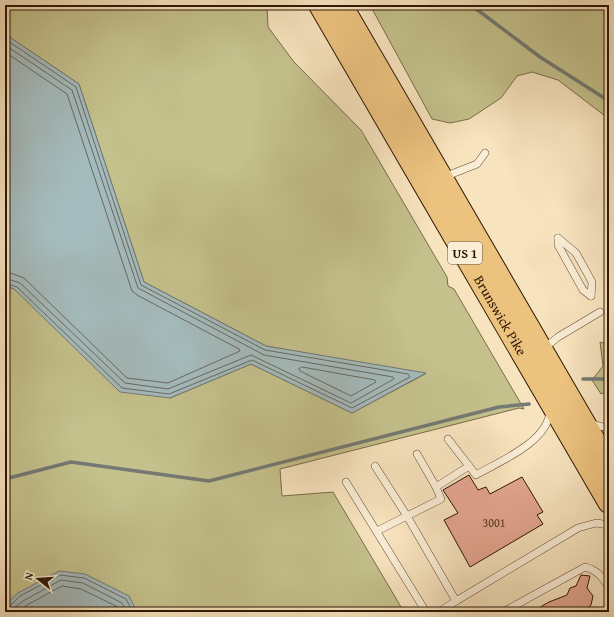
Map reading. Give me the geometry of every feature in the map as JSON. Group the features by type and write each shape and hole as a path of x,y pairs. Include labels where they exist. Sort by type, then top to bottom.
{"highway":[{"name":"Brunswick Pike","path":"320,5 609,502"},
{"name":"Brunswick Pike","path":"341,5 609,466"}],"lane":[{"path":"442,178 477,164 485,153"},
{"path":"558,238 576,253 592,282 591,296 583,290 558,245 558,238"},
{"path":"542,350 558,336 600,312"},
{"path":"448,439 476,475 532,442 543,429 549,418 550,400"},
{"path":"583,422 603,427 609,426"},
{"path":"377,532 441,499 418,454"},
{"path":"375,466 456,601"},
{"path":"436,487 469,466"},
{"path":"346,482 426,612"},
{"path":"438,612 574,530 586,525 609,525"},
{"path":"504,612 585,567 593,569 600,575 609,587"}],"shaded area":[{"path":"5,5 267,5 268,27 294,62 361,130 447,277 448,286 454,289 524,409 519,408 280,469 282,496 333,492 404,612 5,612 5,286 14,289 170,398 251,364 352,413 425,374 266,346 144,282 79,84 5,34"},
{"path":"370,5 609,5 609,119 558,80 532,72 517,76 501,98 469,119 450,123 432,119"},
{"path":"600,342 609,345 609,391 601,394 592,380 603,366"}],"water":[{"path":"5,34 79,84 144,282 266,346 426,373 352,413 251,364 170,398 120,392 14,289 5,286"},
{"path":"59,571 85,574 129,596 137,612 5,612 5,605 18,593"}],"building":[{"path":"469,475 478,490 486,487 490,494 522,477 543,512 537,515 543,524 470,567 444,520 458,513 443,490"},
{"path":"581,575 590,576 587,588 593,596 591,605 583,612 574,608 568,612 532,612 549,602 567,595 570,588 576,586"}],"waterway":[{"path":"471,5 540,57 609,101"},
{"path":"583,379 609,379"},
{"path":"5,479 71,462 209,481 499,407 529,404"}]}
